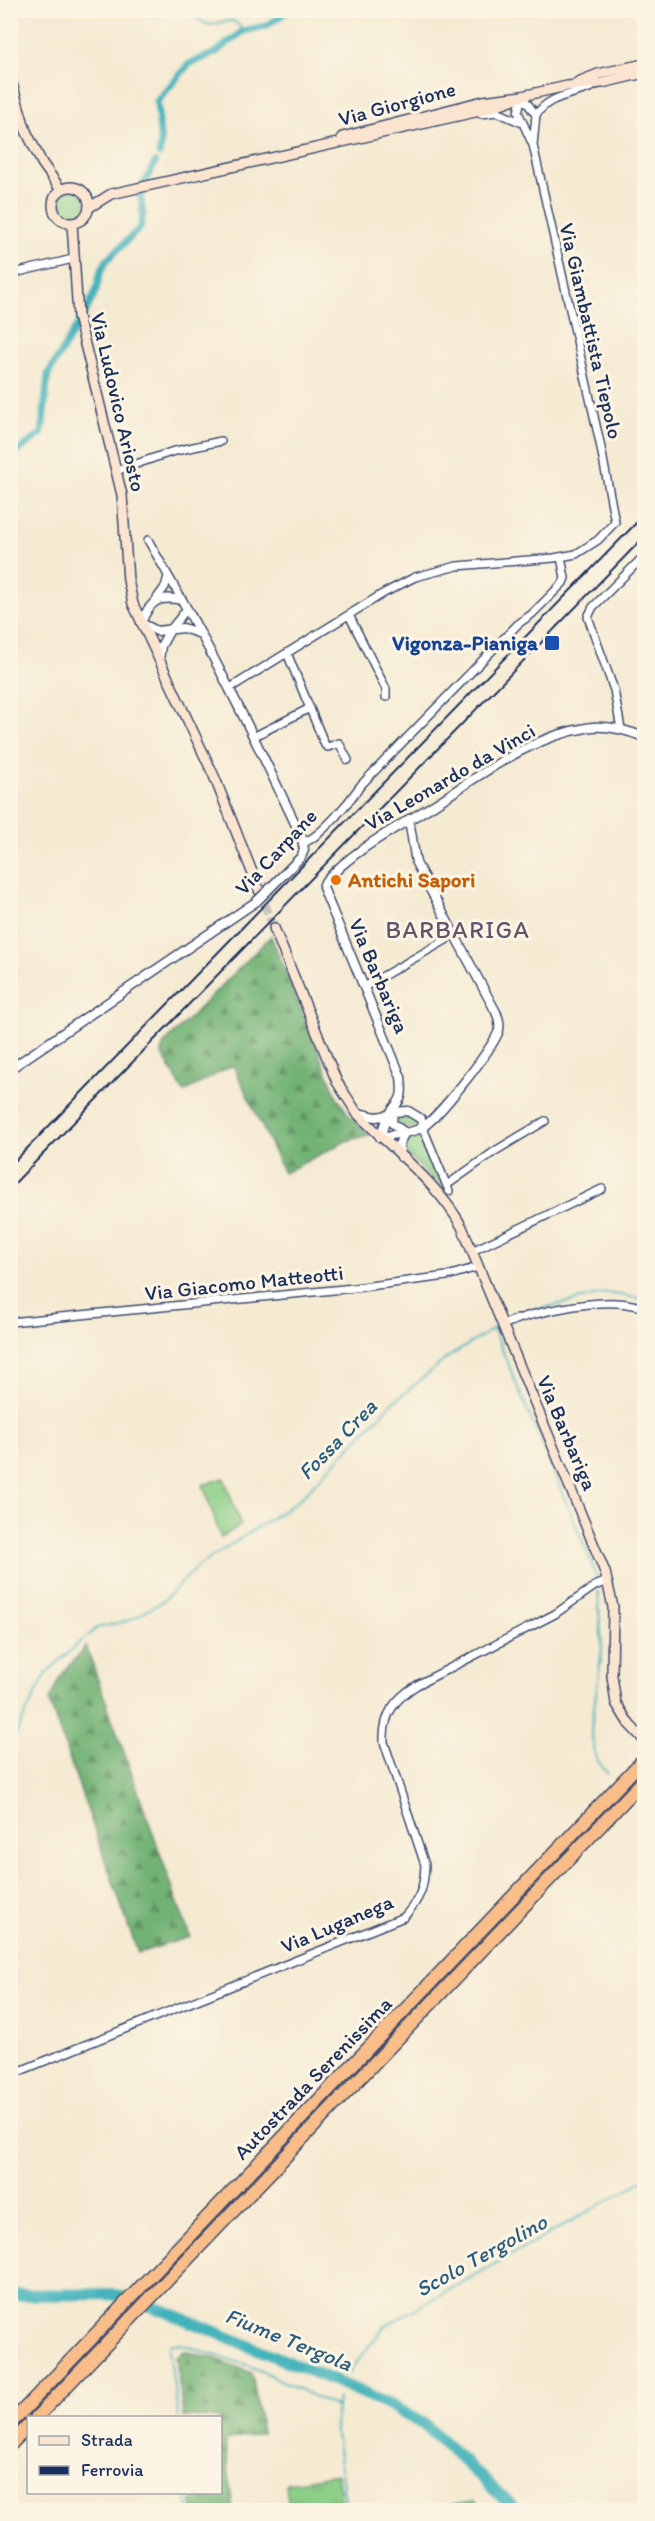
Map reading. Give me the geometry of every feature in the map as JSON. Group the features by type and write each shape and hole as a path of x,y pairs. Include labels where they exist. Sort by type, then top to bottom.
{"highway":[{"name":"Autostrada Serenissima","path":"10,2424 645,1760"},
{"name":"Autostrada Serenissima","path":"38,2416 645,1780"},
{"path":"10,2445 27,2427"}],"main road":[{"name":"Via Giorgione","path":"567,86 598,74 645,64"},
{"name":"Via Giorgione","path":"284,155 483,101 645,73"},
{"path":"10,76 26,131 42,163 61,190"},
{"name":"Via Giorgione","path":"90,207 111,194 133,188 484,110 522,96"},
{"path":"72,186 83,190 90,201 90,207 84,219 72,224 61,220 54,211 54,199 61,190 72,186"},
{"name":"Via Giorgione","path":"83,190 111,194"},
{"name":"Via Ludovico Ariosto","path":"72,224 78,316 122,495 128,580 132,596 141,623 214,776 262,895"},
{"name":"Via Barbariga","path":"274,928 337,1082 357,1113 452,1210 472,1251 608,1581 613,1617 613,1689 620,1711 645,1740"}],"street":[{"path":"522,96 536,115 552,100 588,89 602,82"},
{"path":"520,122 518,112 522,96"},
{"name":"Via Giorgione","path":"373,136 398,134 497,112 520,122"},
{"name":"Via Giambattista Tiepolo","path":"532,145 536,115"},
{"name":"Via Giambattista Tiepolo","path":"230,688 401,584 428,573 457,566 561,558 588,548 615,522 600,443 532,145 520,122"},
{"path":"10,274 73,259"},
{"path":"116,471 171,452 221,441"},
{"path":"148,540 230,688 303,843"},
{"path":"621,729 614,690 588,617 593,607 645,556"},
{"name":"Via Carpane","path":"10,1069 262,895 301,857 304,850 303,843 317,834 518,624 532,615 563,583 565,578 561,558"},
{"path":"168,576 165,587 141,623 157,631 192,629 201,634"},
{"path":"132,596 144,605 164,598 182,600"},
{"path":"159,660 161,646 187,609"},
{"path":"349,615 386,689 386,697"},
{"path":"287,654 326,746 339,743 348,760"},
{"path":"253,737 310,708"},
{"name":"Via Leonardo da Vinci","path":"323,887 332,874 356,854 409,819 506,760 554,737 589,727 621,729 645,737"},
{"path":"380,1137 423,1128 438,1114 497,1035 500,1026 492,1004 416,863 409,819"},
{"name":"Via Barbariga","path":"323,887 401,1077 402,1096 380,1137"},
{"path":"364,987 446,940"},
{"path":"357,1113 376,1117 412,1112 421,1119 448,1188 495,1151 546,1121"},
{"path":"391,1114 392,1123 405,1132"},
{"path":"401,1157 399,1144 405,1132"},
{"path":"472,1251 602,1189"},
{"name":"Via Giacomo Matteotti","path":"10,1322 354,1288 453,1275 478,1267"},
{"path":"503,1325 524,1317 596,1303 619,1303 645,1307"},
{"name":"Via Luganega","path":"10,2075 404,1917 418,1901 424,1882 425,1865 384,1742 385,1722 390,1710 397,1700 410,1689 555,1614 595,1586 608,1581"}],"green space":[{"path":"71,190 81,195 86,205 81,215 71,220 61,215 56,205 61,195"},
{"path":"271,936 338,1099 349,1115 369,1135 346,1141 284,1173 233,1065 184,1092 161,1052 164,1044"},
{"path":"397,1115 412,1116 419,1123 418,1126 405,1128 397,1125"},
{"path":"408,1136 420,1138 425,1142 445,1192 404,1151 402,1144"},
{"path":"224,1478 241,1525 221,1538 203,1485"},
{"path":"86,1646 190,1937 138,1953 49,1701 60,1677"},
{"path":"183,2351 214,2358 252,2373 262,2433 225,2441 233,2510 193,2510 191,2494 222,2494 222,2416 183,2416 176,2356"},
{"path":"337,2474 343,2510 289,2510 286,2483"},
{"path":"475,2501 483,2510 413,2510"}],"waterway":[{"path":"126,10 155,15 176,10"},
{"path":"183,10 208,25 231,20 243,31"},
{"path":"159,154 161,145 157,101 189,64 215,53 243,31 266,26 289,10"},
{"path":"10,465 19,450 42,433 48,374 86,311 107,260 140,228 143,214 140,191 155,163"},
{"path":"510,1316 607,1293 644,1299"},
{"name":"Fossa Crea","path":"10,1745 47,1672 80,1642 97,1628 131,1620 163,1601 197,1567 299,1500 389,1406 447,1358 496,1327"},
{"name":"Fossa Crea","path":"493,1328 591,1561 596,1578"},
{"name":"Fossa Crea","path":"598,1591 602,1650 591,1730 596,1758 607,1773"},
{"name":"Scolo Tergolino","path":"348,2373 385,2326 644,2180"},
{"name":"Fiume Tergola","path":"10,2295 112,2294 162,2310 354,2389 424,2424 516,2510"},
{"path":"178,2416 169,2348 171,2344 180,2344 253,2367 336,2407"},
{"path":"338,2398 335,2425 346,2510"},
{"path":"186,2494 189,2510"}],"tunnel":[{"path":"260,892 274,928"}],"railway":[{"path":"10,1166 644,515"},
{"path":"10,1188 644,537"}],"place":[{"name":"Vigonza-Pianiga","path":"552,643"},
{"name":"Antichi Sapori","path":"336,880"}],"district":[{"name":"BARBARIGA","path":"458,930"}]}
